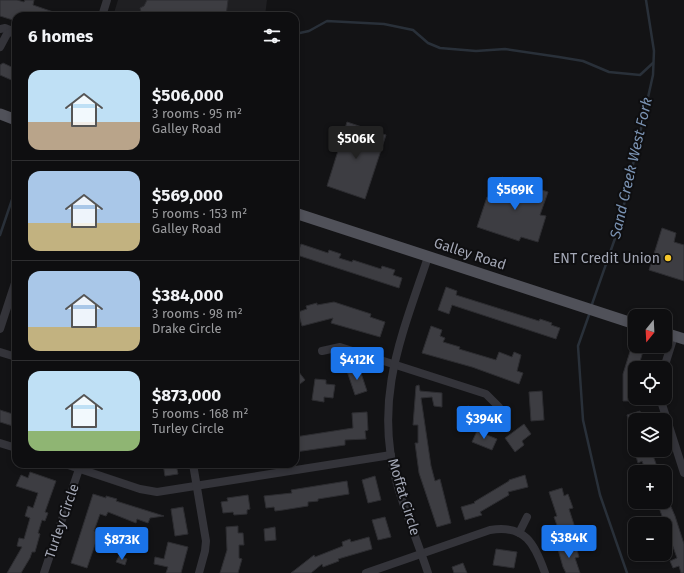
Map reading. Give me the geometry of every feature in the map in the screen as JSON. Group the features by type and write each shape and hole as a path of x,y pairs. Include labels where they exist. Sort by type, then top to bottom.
{"main road":[{"path":"0,114 12,118"},
{"name":"Galley Road","path":"299,214 628,321"}],"street":[{"path":"103,12 107,0"},
{"path":"0,29 5,28 12,31"},
{"path":"0,47 7,34 12,33"},
{"name":"Moffat Circle","path":"428,256 394,364 388,402 391,455 397,484 428,573"},
{"path":"0,329 12,292"},
{"path":"666,361 674,336"},
{"path":"322,351 340,347 394,364 486,394 499,407"},
{"path":"0,352 12,356"},
{"path":"662,405 684,473"},
{"path":"0,443 12,447"},
{"path":"79,469 148,491 157,492 391,455"},
{"path":"194,468 206,541 206,551 199,573"},
{"name":"Turley Circle","path":"44,573 79,469"},
{"path":"519,533 527,517"},
{"path":"366,573 490,530 509,529 519,533 532,543 538,552 545,573"}],"shaded area":[{"path":"118,0 267,0 266,12 114,12"}],"building":[{"path":"0,0 17,0 24,2 25,0 34,0 33,5 53,12 12,12 12,20 0,16"},
{"path":"147,0 228,0 226,12 141,12 140,8 144,6"},
{"path":"3,63 12,67 12,80 0,75 0,65"},
{"path":"347,122 386,135 365,199 327,186"},
{"path":"502,177 548,192 540,215 546,216 538,242 521,237 519,241 477,227 487,197 495,199"},
{"name":"ENT Credit Union","path":"662,228 676,233 674,242 684,245 684,281 649,270"},
{"path":"301,244 328,253 329,250 341,254 339,258 352,262 353,260 381,269 382,266 395,270 393,275 402,278 399,288 299,256"},
{"path":"446,287 457,291 456,295 539,321 540,319 552,323 551,325 560,328 556,339 452,305 449,314 438,310"},
{"path":"334,302 371,314 370,317 385,322 380,337 331,323 333,318 302,326 299,312 307,309 306,306 317,303 317,305"},
{"path":"431,326 442,330 440,336 445,338 443,342 460,347 459,349 496,360 499,352 512,357 514,352 521,355 517,371 523,373 519,384 472,367 422,353"},
{"path":"630,353 642,353 640,361 628,361 628,401 623,401 623,374"},
{"path":"359,367 367,391 355,395 347,371"},
{"path":"299,372 305,380 299,385"},
{"path":"315,379 326,380 326,384 335,385 333,398 324,397 324,402 312,400"},
{"path":"419,385 420,391 442,393 442,407 434,406 432,397 421,398 431,466 435,481 440,479 451,523 437,527 419,473 415,443 418,443 418,425 413,425 416,386"},
{"path":"542,391 544,420 531,421 529,392"},
{"path":"469,406 473,427 461,430 457,409"},
{"path":"0,410 12,414 12,426 0,422"},
{"path":"367,412 368,430 365,431 366,439 345,440 345,445 299,451 299,436 353,428 352,413"},
{"path":"524,424 531,434 522,441 524,445 515,452 505,438"},
{"path":"477,431 497,439 492,450 472,442"},
{"path":"636,457 654,457 656,465 643,465 642,461 638,463"},
{"path":"164,468 177,468 178,474 165,476"},
{"path":"30,472 56,481 45,512 48,513 45,521 42,520 38,533 40,534 35,552 32,552 21,573 7,573 22,547 17,546 19,538 24,539 30,518 25,516 28,506 33,508 38,493 16,486 21,475 28,478"},
{"path":"525,475 528,487 508,492 509,495 480,512 482,515 465,520 461,507 475,503 474,502 509,480"},
{"path":"375,476 381,500 368,503 362,480"},
{"path":"347,481 349,494 318,499 318,501 308,502 308,506 275,511 274,507 266,508 264,496 292,493 291,490"},
{"path":"562,488 564,496 568,494 573,508 569,509 577,534 562,539 554,517 557,516 549,492"},
{"path":"93,494 106,498 106,496 117,499 116,501 164,516 150,518 148,523 137,519 136,523 108,512 106,516 100,514 94,531 99,533 87,568 71,563"},
{"path":"248,495 250,509 247,510 247,514 234,515 233,512 223,513 221,502 228,501 227,498"},
{"path":"183,507 188,534 175,536 171,509"},
{"path":"660,509 672,509 684,544 684,573 681,573 679,566 673,568 670,561 677,558 672,544 672,517 662,517"},
{"path":"385,517 391,537 378,540 372,520"},
{"path":"238,526 238,533 243,533 244,545 239,545 239,558 242,559 238,573 220,573 227,550 226,527"},
{"path":"275,527 276,540 265,541 264,529"},
{"path":"369,537 372,549 338,559 339,561 323,567 322,564 311,573 291,573 314,555 315,557 343,546 342,542 350,539 351,542"},
{"path":"168,542 188,547 181,573 166,573 168,567 154,564 155,557 164,559"},
{"path":"569,543 572,552 577,550 579,557 575,558 580,573 566,573 563,567 557,546"},
{"path":"496,549 517,552 514,568 493,565"},
{"path":"119,556 127,559 125,565 116,562"},
{"path":"463,563 467,573 454,573 452,567"}],"waterway":[{"name":"Sand Creek West Fork","path":"591,307 619,227 653,75 654,51 646,0"},
{"path":"299,33 309,31 327,21 384,24 413,30 428,43 440,48 476,51 505,49 583,61 609,72 640,75 653,63"},
{"path":"0,235 12,200"},
{"name":"Sand Creek West Fork","path":"590,312 578,346 583,420 600,495 627,573"}],"place":[{"name":"ENT Credit Union","path":"668,258"}]}
